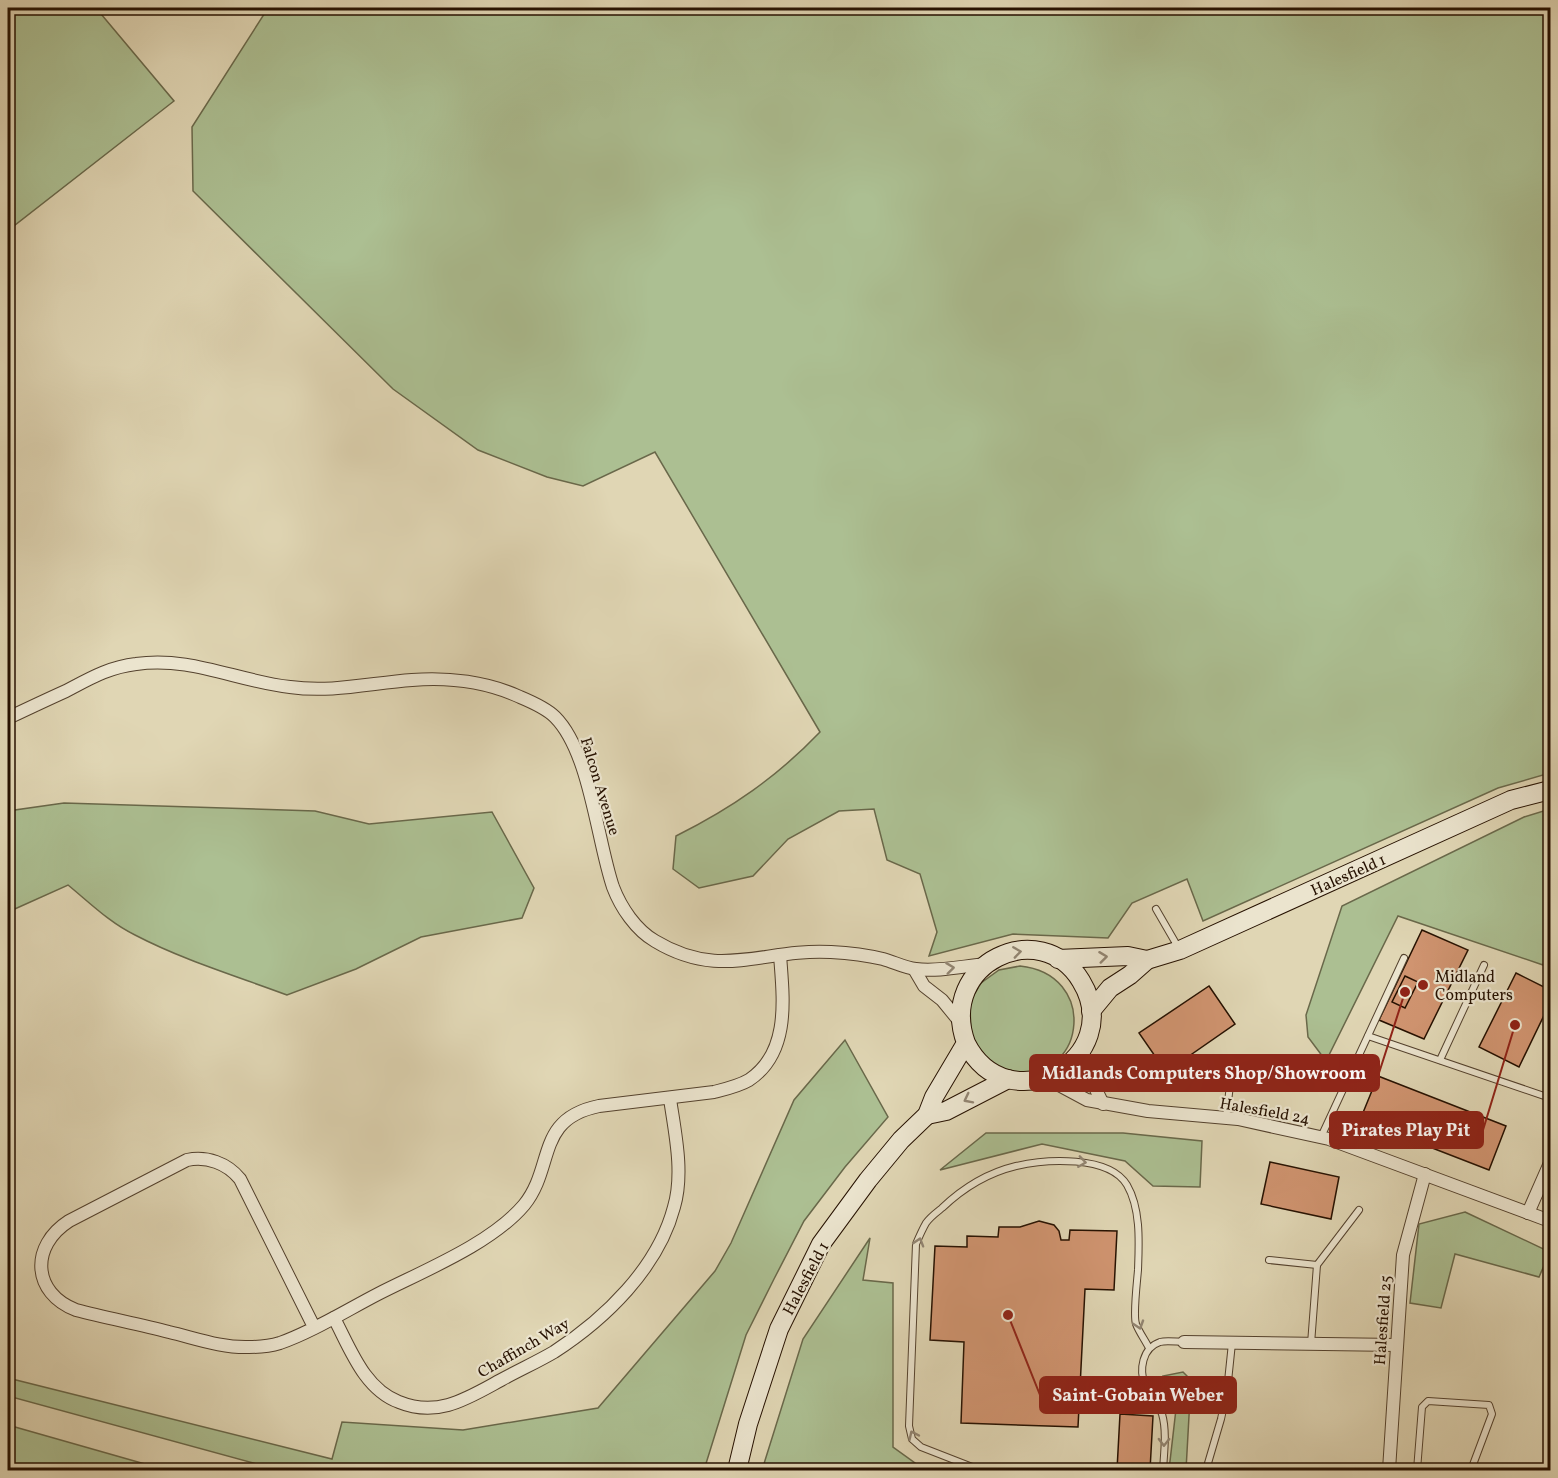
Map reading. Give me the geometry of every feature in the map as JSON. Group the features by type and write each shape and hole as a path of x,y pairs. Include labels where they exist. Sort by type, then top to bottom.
{"street":[{"name":"Falcon Avenue","path":"8,718 97,674 118,667 149,662 196,665 248,680 291,688 331,689 427,679 468,682 499,688 545,710 555,717 567,734 583,771 614,889 640,929 663,946 690,958 736,962 804,952 848,953 885,959 914,969 941,970 986,964"},
{"name":"Halesfield 1","path":"1091,1011 1110,988 1147,960 1180,950 1511,800 1551,790"},
{"name":"Halesfield 1","path":"1026,950 1048,954 1058,959 1081,981 1091,1011 1089,1031 1077,1056 1063,1070 1046,1078 1027,1082 1008,1079 983,1066 970,1051 960,1022 960,1011 966,990 977,972 986,964 1005,954 1026,950"},
{"path":"314,1327 240,1179 233,1170 205,1158 187,1160 69,1221 58,1228 42,1252 42,1273 50,1292 65,1305 76,1310 227,1347 256,1347 278,1343 314,1327 334,1318 478,1242 504,1225 533,1190 550,1141 563,1124 584,1109 670,1099 732,1087 749,1080 763,1067 779,1037 783,1013 780,955"},
{"name":"Halesfield 1","path":"1058,959 1128,956 1147,960"},
{"path":"914,969 924,986 942,1000 960,1022"},
{"name":"Halesfield 1","path":"737,1470 748,1424 779,1329 821,1244 900,1140 927,1115 934,1098 966,1043"},
{"path":"1082,1048 1088,1073 1104,1104"},
{"name":"Halesfield 24","path":"1046,1078 1087,1100 1104,1104 1148,1111 1238,1119 1320,1137 1551,1221"},
{"name":"Halesfield 1","path":"927,1115 946,1111 1008,1079"},
{"name":"Chaffinch Way","path":"334,1318 371,1383 388,1397 420,1408 448,1406 553,1352 590,1326 623,1294 648,1262 669,1224 677,1192 678,1171 670,1099"},
{"path":"1528,1213 1551,1163"},
{"name":"Halesfield 25","path":"1389,1470 1403,1254 1425,1174"},
{"path":"1184,1342 1397,1345"}],"lane":[{"path":"1156,909 1180,950"},
{"path":"1320,1137 1404,958"},
{"path":"1440,1060 1484,965"},
{"path":"1368,1036 1551,1098"},
{"path":"1226,1119 1233,1061"},
{"path":"980,1470 921,1447 912,1439 909,1426 916,1244 927,1222 978,1179 1003,1169 1031,1162 1061,1160 1084,1162 1108,1169 1126,1182 1134,1201 1139,1254 1135,1322 1149,1348"},
{"path":"1311,1344 1317,1265 1359,1209"},
{"path":"1269,1260 1317,1265"},
{"path":"1163,1470 1162,1414 1145,1386 1141,1373 1143,1359 1149,1348 1161,1342 1184,1342"},
{"path":"1206,1470 1227,1391 1232,1343"},
{"path":"1418,1470 1422,1407 1428,1401 1486,1404 1491,1408 1492,1414 1471,1470"}],"green space":[{"path":"8,8 96,8 174,101 15,225 8,220"},
{"path":"268,8 1550,8 1550,773 1498,788 1203,921 1187,879 1132,903 1108,938 1013,934 929,956 937,932 920,874 887,860 874,809 839,811 788,839 753,876 699,888 673,869 676,836 735,803 753,790 787,763 820,732 655,452 583,486 547,477 478,450 393,389 193,191 192,127"},
{"path":"64,803 315,811 369,824 492,812 534,888 522,918 421,937 356,969 287,995 191,960 135,935 109,919 68,885 8,912 8,811"},
{"path":"1550,809 1550,946 1543,965 1398,916 1326,1061 1308,1037 1306,1015 1342,906 1524,817"},
{"path":"1020,966 1045,973 1062,987 1072,1005 1074,1024 1069,1043 1058,1059 1041,1069 1005,1072 994,1066 971,1042 970,1001 981,983 999,970"},
{"path":"845,1040 888,1117 845,1167 804,1221 746,1335 704,1470 279,1470 8,1396 8,1378 332,1459 342,1422 463,1430 598,1408 715,1271 731,1243 794,1100"},
{"path":"986,1133 1123,1133 1202,1141 1200,1187 1153,1186 1125,1161 1042,1144 940,1170"},
{"path":"1465,1212 1550,1252 1539,1277 1455,1254 1441,1308 1410,1303 1419,1224"},
{"path":"870,1238 863,1280 893,1283 893,1447 918,1465 931,1470 762,1470 803,1339"},
{"path":"1183,1372 1191,1380 1186,1470 1169,1470 1176,1409 1163,1376"},
{"path":"8,1425 166,1470 8,1470"}],"building":[{"name":"Midland Computers","path":"1422,930 1468,950 1424,1039 1379,1020"},
{"path":"1516,973 1550,990 1550,1003 1519,1067 1479,1047"},
{"path":"1405,976 1418,982 1405,1008 1392,1002"},
{"path":"1209,986 1235,1024 1166,1072 1139,1033"},
{"path":"1378,1076 1506,1126 1489,1170 1360,1120"},
{"path":"1270,1162 1339,1177 1331,1219 1261,1204"},
{"path":"1039,1221 1054,1225 1059,1231 1061,1240 1069,1240 1070,1230 1117,1231 1114,1290 1085,1289 1078,1427 961,1423 964,1342 930,1340 935,1246 967,1247 967,1236 998,1237 999,1227 1020,1227"},
{"path":"1120,1414 1153,1416 1150,1470 1117,1470"}],"place":[{"name":"Midland Computers","path":"1423,985"},
{"name":"Midlands Computers Shop/Showroom","path":"1405,992"},
{"name":"Pirates Play Pit","path":"1515,1025"},
{"name":"Saint-Gobain Weber","path":"1008,1315"}]}
